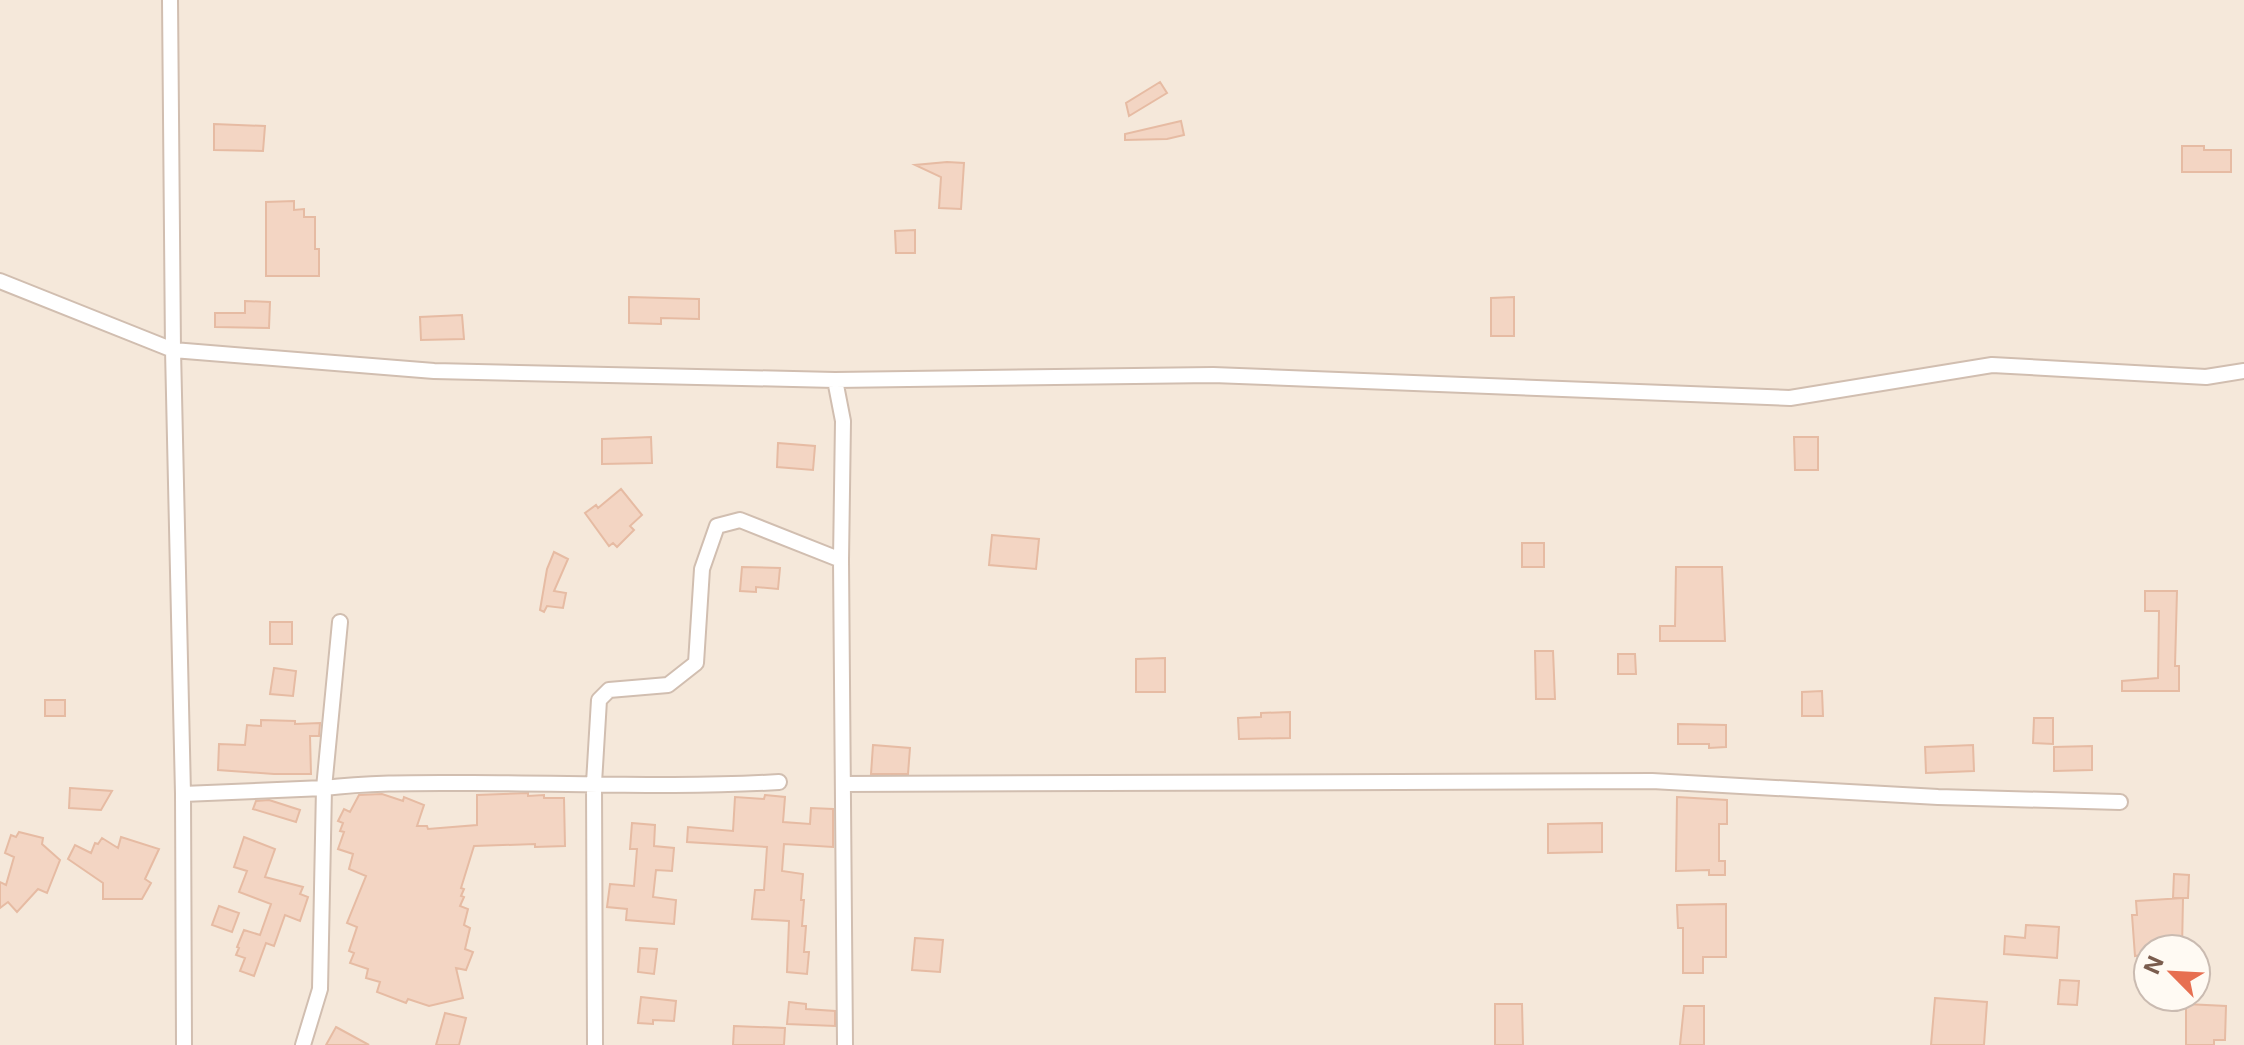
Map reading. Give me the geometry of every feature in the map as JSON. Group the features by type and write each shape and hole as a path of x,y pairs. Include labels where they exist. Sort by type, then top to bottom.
{"street":[{"path":"170,0 184,1045"},
{"path":"0,281 173,350 434,371 835,380 1213,375 1790,398 1992,365 2206,377 2244,371"},
{"path":"835,380 843,421 841,560 845,1045"},
{"path":"595,1045 594,783 599,700 609,690 668,685 696,663 702,569 717,526 740,520 841,560"},
{"path":"303,1045 320,989 324,788 340,622"},
{"path":"843,784 1652,781 1938,797 2120,802"},
{"path":"183,794 350,785 594,783 709,786 779,782"}],"shaded area":[{"path":"0,0 2244,0 2244,1045 0,1045"}],"building":[{"path":"1160,82 1167,93 1129,116 1126,103"},
{"path":"1181,121 1184,135 1167,139 1125,140 1125,134"},
{"path":"214,124 265,126 263,151 214,150"},
{"path":"2182,146 2231,150 2231,172 2182,172"},
{"path":"964,163 961,209 939,208 941,177 915,165"},
{"path":"294,201 294,210 304,209 304,217 315,217 319,276 266,276 266,202"},
{"path":"915,230 915,253 896,253 895,231"},
{"path":"629,297 699,299 699,319 661,318 661,324 629,323"},
{"path":"1514,297 1514,336 1491,336 1491,298"},
{"path":"245,301 270,302 269,328 215,327 215,313 245,313"},
{"path":"462,315 464,339 421,340 420,317"},
{"path":"651,437 652,463 602,464 602,439"},
{"path":"1794,437 1818,437 1818,470 1795,470"},
{"path":"778,443 815,446 813,470 777,467"},
{"path":"621,489 642,515 630,526 634,530 617,547 613,543 609,546 585,513 596,505 598,508"},
{"path":"992,535 1039,539 1036,569 989,565"},
{"path":"1522,543 1544,543 1544,567 1522,567"},
{"path":"554,552 568,559 554,591 566,593 563,608 547,606 544,612 540,610 547,569"},
{"path":"742,567 780,568 778,589 756,587 756,592 740,591"},
{"path":"1676,567 1722,567 1725,641 1660,641 1660,626 1675,626"},
{"path":"2145,591 2177,591 2175,666 2179,666 2179,691 2122,691 2122,681 2158,678 2159,611 2145,611"},
{"path":"270,622 292,622 292,644 270,644"},
{"path":"1535,651 1553,651 1555,699 1536,699"},
{"path":"1618,654 1635,654 1636,674 1618,674"},
{"path":"1165,658 1165,692 1136,692 1136,659"},
{"path":"274,668 296,671 293,696 270,694"},
{"path":"1822,691 1823,716 1802,716 1802,692"},
{"path":"45,700 65,700 65,716 45,716"},
{"path":"1290,712 1290,738 1239,739 1238,718"},
{"path":"2034,718 2053,718 2053,744 2033,743"},
{"path":"261,720 320,723 319,736 310,736 311,774 218,770 219,744 245,745 247,725 261,726"},
{"path":"1678,724 1726,725 1726,747 1678,744"},
{"path":"873,745 910,748 908,774 871,774"},
{"path":"1973,745 1974,771 1926,773 1925,747"},
{"path":"2092,746 2092,770 2054,771 2054,747"},
{"path":"70,788 112,791 101,810 69,808"},
{"path":"528,793 528,796 564,798 565,846 474,846 461,888 464,889 461,896 464,897 460,906 468,909 464,925 470,928 465,949 473,952 466,970 456,968 463,998 429,1006 408,999 406,1003 377,992 380,982 366,978 368,969 350,963 354,953 349,951 357,927 347,923 366,876 349,869 353,854 338,849 344,832 340,831 343,823 338,821 344,809 350,812 359,795 382,794 403,801 404,797 424,805 417,826 427,826 428,829 477,825 477,795"},
{"path":"765,795 785,797 783,822 810,824 811,808 833,809 833,847 784,844 782,871 803,874 802,926 806,926 804,952 809,952 807,974 787,972 789,921 752,919 755,890 764,890 767,847 687,842 688,827 733,831 735,797 764,799"},
{"path":"1677,797 1727,800 1727,824 1719,824 1719,861 1725,861 1725,875 1709,875 1709,870 1676,871"},
{"path":"269,800 300,810 296,822 253,809 256,801"},
{"path":"632,823 655,825 654,846 674,848 672,871 656,870 653,897 676,900 674,924 626,920 627,909 607,907 610,884 634,886 637,849 630,849"},
{"path":"1602,823 1602,852 1548,853 1548,824"},
{"path":"19,832 43,838 42,844 60,860 47,893 38,889 17,912 8,902 0,908 0,882 6,885 14,857 5,853 11,835 16,837"},
{"path":"121,837 159,849 145,879 151,883 142,899 103,899 103,883 68,859 75,845 91,853 95,843 98,844 102,838 118,848"},
{"path":"244,837 275,849 265,877 303,887 300,894 308,897 300,921 285,915 274,946 266,943 254,976 240,971 245,958 236,955 237,947 244,930 260,935 271,904 239,892 247,871 234,867"},
{"path":"2174,874 2189,875 2188,898 2173,898"},
{"path":"2183,898 2182,933 2133,933 2132,915 2137,915 2136,901"},
{"path":"1726,904 1726,957 1703,957 1703,973 1683,973 1683,928 1678,928 1677,905"},
{"path":"219,906 239,913 232,932 212,925"},
{"path":"2026,925 2059,927 2057,958 2004,954 2005,936 2025,938"},
{"path":"915,938 943,940 940,972 912,970"},
{"path":"640,948 657,949 654,974 638,972"},
{"path":"2060,980 2079,981 2077,1005 2058,1004"},
{"path":"641,997 676,1001 674,1021 638,1023"},
{"path":"1935,998 1987,1002 1984,1045 1931,1045"},
{"path":"789,1002 806,1004 806,1009 835,1011 835,1026 787,1024"},
{"path":"1495,1004 1522,1004 1523,1045 1495,1045"},
{"path":"2212,1005 2226,1006 2225,1040 2214,1040 2214,1045 2186,1045 2186,1013 2212,1013"},
{"path":"1684,1006 1704,1006 1704,1045 1680,1045"},
{"path":"445,1013 466,1018 459,1045 436,1045"},
{"path":"734,1026 785,1028 784,1045 733,1045"},
{"path":"336,1027 369,1045 326,1045"}]}
